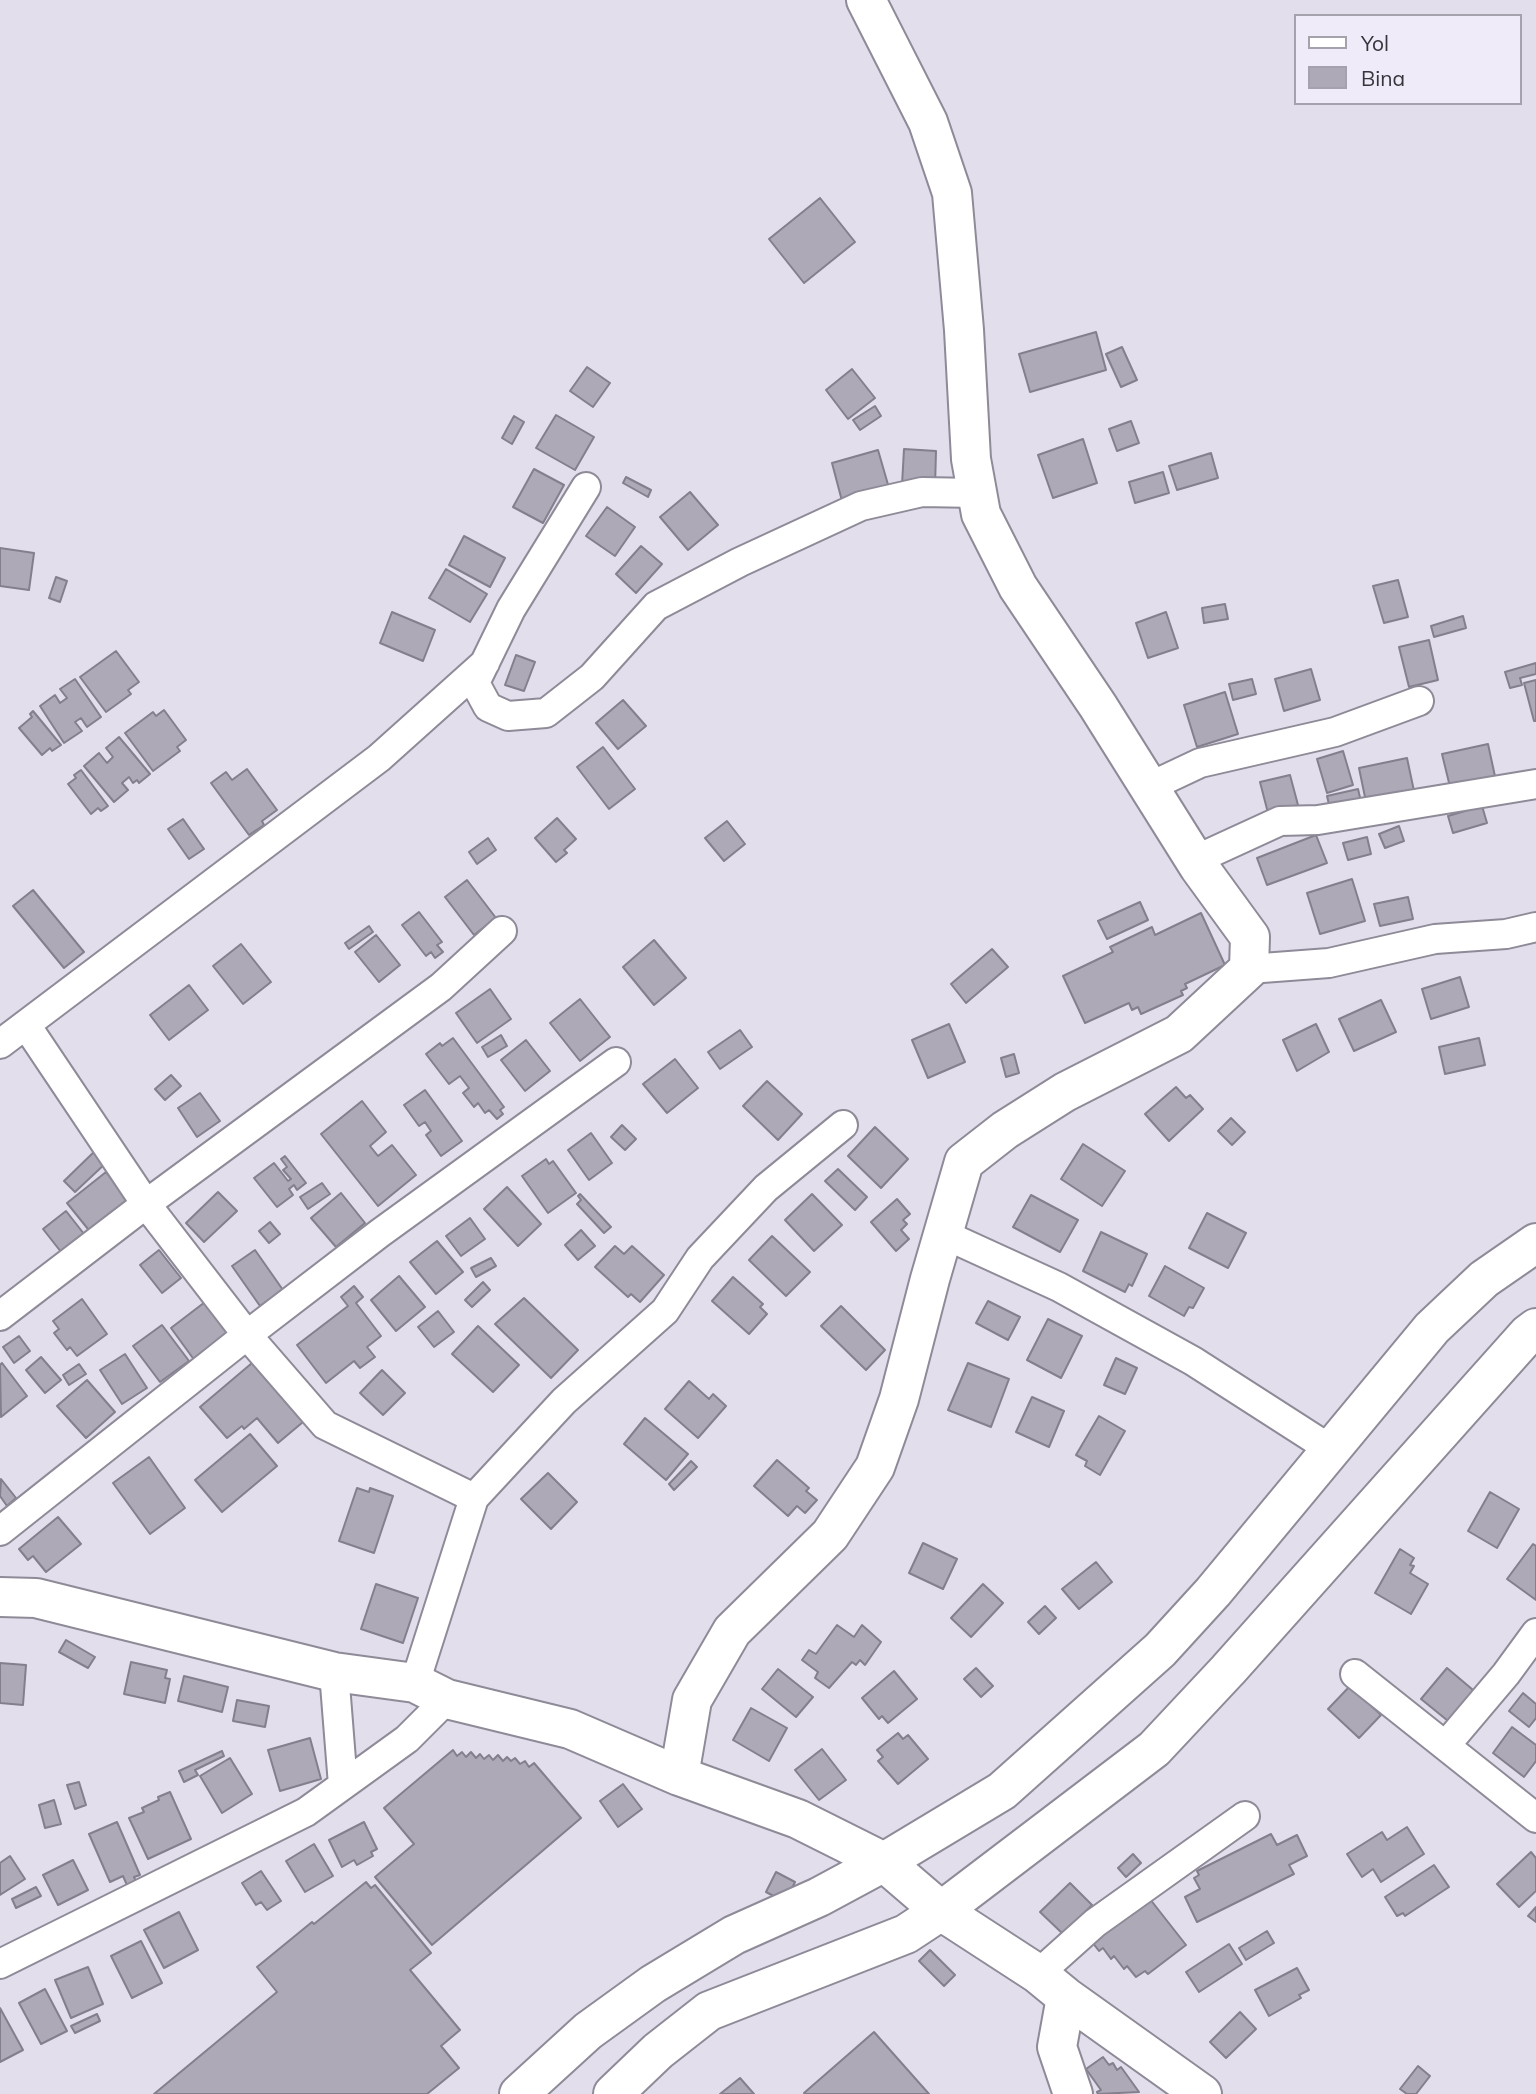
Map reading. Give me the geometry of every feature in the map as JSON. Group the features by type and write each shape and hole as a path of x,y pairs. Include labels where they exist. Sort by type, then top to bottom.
{"street":[{"path":"866,0 928,122 952,192 964,330 971,459 981,514 1018,587 1195,860 1250,937 1249,969"},
{"path":"586,487 511,609 475,683 488,707 508,716 546,713 592,677 656,606 740,562 861,506 922,492 977,493"},
{"path":"0,1044 379,758 485,662"},
{"path":"1149,787 1200,763 1335,732 1419,701"},
{"path":"1195,860 1280,821 1318,820 1536,783"},
{"path":"679,1776 692,1700 732,1631 830,1535 875,1467 900,1399 964,1162 1005,1130 1065,1092 1179,1034 1249,969 1329,963 1436,939 1506,934 1536,927"},
{"path":"0,1316 146,1204 441,986 502,931"},
{"path":"26,1025 146,1204 247,1335 325,1425 474,1498"},
{"path":"0,1531 380,1233 616,1062"},
{"path":"0,1964 306,1812 407,1739 431,1691 474,1498 564,1401 665,1311 700,1258 766,1188 843,1125"},
{"path":"943,1234 1059,1287 1181,1354 1330,1449"},
{"path":"613,2094 658,2051 709,2011 906,1934 915,1889 1002,1791 1160,1650 1213,1592 1432,1328 1484,1279 1536,1243"},
{"path":"519,2094 588,2031 653,1984 734,1935 819,1897 915,1889 1154,1749 1536,1328"},
{"path":"0,1597 36,1598 334,1672 431,1691 570,1729 679,1776 798,1819 915,1889 1202,2094"},
{"path":"1446,1745 1506,1674 1536,1633"},
{"path":"334,1672 343,1785"},
{"path":"1355,1674 1446,1745 1532,1806"},
{"path":"1073,2094 1057,2047 1052,1986 1095,1923 1245,1816"}],"building":[{"path":"820,198 855,242 804,283 769,239"},
{"path":"1096,332 1106,370 1030,392 1019,354"},
{"path":"1122,347 1137,380 1121,387 1106,354"},
{"path":"587,367 610,383 593,407 570,391"},
{"path":"852,369 875,398 848,419 826,390"},
{"path":"875,406 881,416 860,430 853,420"},
{"path":"556,415 594,437 575,470 536,448"},
{"path":"514,416 524,422 512,444 502,438"},
{"path":"1131,421 1139,443 1117,451 1109,429"},
{"path":"1083,439 1097,483 1053,498 1038,455"},
{"path":"904,449 936,451 935,487 902,485"},
{"path":"878,450 889,488 842,501 832,463"},
{"path":"1211,453 1218,478 1177,490 1169,466"},
{"path":"534,469 564,485 543,523 513,507"},
{"path":"1163,472 1169,493 1135,503 1129,482"},
{"path":"626,477 651,490 648,497 623,483"},
{"path":"690,492 718,525 688,550 660,517"},
{"path":"607,507 635,527 615,556 586,536"},
{"path":"464,536 505,558 490,587 449,565"},
{"path":"641,546 662,564 636,593 616,574"},
{"path":"0,548 34,553 29,590 0,586"},
{"path":"446,569 487,594 470,622 429,598"},
{"path":"56,577 67,581 60,602 49,598"},
{"path":"1398,580 1408,617 1384,623 1373,586"},
{"path":"1225,604 1228,619 1204,623 1202,608"},
{"path":"392,612 435,630 423,661 380,643"},
{"path":"1166,612 1178,648 1148,658 1136,623"},
{"path":"1463,616 1466,628 1434,637 1431,626"},
{"path":"1429,640 1438,680 1409,687 1399,647"},
{"path":"116,651 139,682 128,690 131,694 106,712 80,677"},
{"path":"516,655 535,662 524,691 505,685"},
{"path":"1536,663 1536,674 1520,678 1522,685 1510,688 1505,672"},
{"path":"1311,669 1320,700 1284,711 1275,679"},
{"path":"75,679 101,717 87,727 81,718 75,722 82,731 64,743 40,706 55,695 60,703 67,698 60,689"},
{"path":"1252,679 1256,694 1233,700 1229,684"},
{"path":"1536,680 1536,721 1534,721 1524,683"},
{"path":"1225,692 1238,734 1197,747 1184,705"},
{"path":"623,700 646,726 618,749 596,723"},
{"path":"164,710 186,740 177,747 180,751 153,771 125,733 153,712 156,716"},
{"path":"33,711 61,745 52,751 50,748 42,755 19,728 32,717 30,714"},
{"path":"119,737 150,774 139,783 137,780 133,783 129,777 122,783 128,790 114,802 84,766 99,753 107,763 113,757 106,748"},
{"path":"1488,744 1496,781 1451,791 1442,754"},
{"path":"603,747 635,789 609,809 577,767"},
{"path":"1343,751 1353,785 1327,793 1317,759"},
{"path":"1407,758 1414,791 1366,802 1359,768"},
{"path":"247,769 277,810 262,821 264,825 249,835 211,783 226,772 232,780"},
{"path":"81,770 108,806 101,811 98,808 91,814 68,784"},
{"path":"1290,775 1298,805 1268,813 1260,782"},
{"path":"1358,789 1363,810 1332,817 1327,796"},
{"path":"1482,806 1487,823 1453,833 1448,816"},
{"path":"557,818 576,839 564,850 567,853 556,862 535,838"},
{"path":"183,819 204,849 189,859 168,829"},
{"path":"727,821 745,844 724,861 705,838"},
{"path":"1399,826 1404,841 1385,848 1379,834"},
{"path":"1316,835 1327,863 1267,885 1257,858"},
{"path":"1367,837 1371,854 1348,860 1343,843"},
{"path":"488,838 496,850 477,864 469,852"},
{"path":"1352,879 1365,921 1320,934 1307,893"},
{"path":"467,880 496,918 474,935 445,897"},
{"path":"33,890 84,952 64,968 13,906"},
{"path":"1408,897 1413,919 1380,926 1374,904"},
{"path":"1140,902 1148,920 1107,939 1098,921"},
{"path":"419,912 442,942 437,945 443,952 435,958 431,952 426,956 402,925"},
{"path":"1201,913 1225,965 1185,984 1187,988 1181,991 1183,995 1141,1014 1138,1007 1132,1010 1129,1003 1085,1023 1063,976 1113,952 1110,947 1152,927 1155,935"},
{"path":"369,926 373,932 349,949 345,943"},
{"path":"376,935 400,965 379,982 355,952"},
{"path":"654,940 686,978 654,1005 623,967"},
{"path":"241,944 271,982 243,1004 213,966"},
{"path":"992,949 1008,967 966,1003 951,984"},
{"path":"1460,977 1469,1007 1431,1019 1422,989"},
{"path":"189,985 208,1010 169,1040 150,1015"},
{"path":"490,989 511,1019 477,1043 456,1013"},
{"path":"580,999 610,1037 580,1061 550,1023"},
{"path":"1381,1000 1396,1032 1354,1051 1339,1019"},
{"path":"949,1024 965,1062 928,1078 912,1040"},
{"path":"1316,1024 1329,1052 1297,1071 1283,1040"},
{"path":"740,1030 752,1047 720,1069 708,1052"},
{"path":"501,1035 507,1046 488,1057 482,1047"},
{"path":"453,1038 504,1107 500,1110 503,1114 497,1119 489,1110 485,1113 478,1103 474,1107 463,1093 469,1088 460,1076 449,1084 426,1054 440,1043 442,1046"},
{"path":"1479,1038 1485,1065 1445,1074 1439,1047"},
{"path":"526,1040 550,1071 525,1091 501,1060"},
{"path":"1014,1054 1019,1073 1006,1077 1001,1058"},
{"path":"675,1059 698,1088 667,1113 643,1084"},
{"path":"171,1075 181,1086 165,1100 155,1089"},
{"path":"767,1081 802,1114 778,1140 743,1106"},
{"path":"1176,1087 1186,1098 1190,1095 1203,1109 1169,1141 1145,1114"},
{"path":"425,1090 462,1141 441,1156 426,1135 431,1131 425,1122 419,1126 404,1105"},
{"path":"200,1093 220,1121 197,1137 178,1108"},
{"path":"362,1101 386,1132 370,1146 378,1156 392,1145 416,1175 378,1206 321,1134"},
{"path":"1231,1118 1245,1132 1232,1145 1218,1131"},
{"path":"622,1125 636,1139 625,1150 611,1137"},
{"path":"875,1127 908,1159 881,1188 848,1156"},
{"path":"591,1133 612,1163 589,1180 568,1150"},
{"path":"1083,1144 1125,1171 1102,1206 1061,1179"},
{"path":"97,1149 108,1161 75,1192 64,1181"},
{"path":"285,1156 306,1183 297,1190 294,1185 289,1189 293,1195 277,1207 254,1178 274,1163 288,1181 291,1179 283,1170 287,1167 281,1159"},
{"path":"546,1159 549,1164 553,1161 576,1193 548,1213 522,1176"},
{"path":"838,1169 867,1197 855,1210 825,1181"},
{"path":"106,1172 130,1203 92,1234 67,1203"},
{"path":"322,1183 330,1194 308,1209 300,1197"},
{"path":"507,1187 541,1224 518,1246 484,1209"},
{"path":"218,1192 237,1211 204,1242 186,1223"},
{"path":"341,1193 365,1223 336,1247 311,1218"},
{"path":"580,1194 611,1227 604,1233 577,1204 581,1200 578,1196"},
{"path":"812,1194 842,1225 814,1251 785,1220"},
{"path":"1031,1195 1078,1220 1060,1252 1013,1227"},
{"path":"897,1199 910,1214 903,1220 907,1224 901,1230 909,1239 896,1251 871,1222"},
{"path":"66,1211 88,1239 65,1257 43,1229"},
{"path":"1207,1213 1246,1233 1228,1268 1189,1248"},
{"path":"470,1218 485,1239 461,1256 446,1236"},
{"path":"270,1222 280,1234 269,1243 259,1231"},
{"path":"581,1230 595,1246 578,1260 565,1245"},
{"path":"1101,1232 1147,1254 1132,1286 1129,1284 1125,1292 1083,1271"},
{"path":"772,1236 810,1272 786,1296 749,1260"},
{"path":"437,1241 463,1272 436,1294 410,1262"},
{"path":"615,1246 624,1254 632,1246 664,1275 640,1302 631,1294 628,1297 595,1267"},
{"path":"159,1250 181,1278 162,1293 140,1265"},
{"path":"255,1250 283,1290 260,1306 232,1266"},
{"path":"491,1258 496,1266 476,1277 471,1268"},
{"path":"1165,1266 1204,1288 1193,1308 1189,1307 1184,1316 1149,1296"},
{"path":"399,1276 425,1307 396,1331 371,1300"},
{"path":"733,1277 763,1304 760,1307 767,1314 749,1334 712,1301"},
{"path":"483,1282 490,1290 472,1307 465,1300"},
{"path":"354,1286 363,1297 356,1303 381,1336 367,1347 375,1357 360,1368 354,1361 326,1383 297,1345 348,1306 341,1297"},
{"path":"524,1298 578,1350 551,1378 495,1324"},
{"path":"82,1299 107,1334 77,1356 70,1347 67,1350 54,1333 59,1329 53,1321"},
{"path":"988,1301 1020,1317 1008,1340 976,1323"},
{"path":"205,1302 229,1335 195,1361 171,1328"},
{"path":"841,1306 885,1350 866,1370 821,1326"},
{"path":"438,1311 454,1332 434,1347 418,1327"},
{"path":"1048,1319 1082,1336 1061,1378 1027,1360"},
{"path":"162,1325 189,1361 160,1382 133,1346"},
{"path":"478,1326 519,1365 493,1392 452,1354"},
{"path":"19,1336 30,1351 14,1363 3,1347"},
{"path":"125,1354 147,1388 122,1404 100,1370"},
{"path":"41,1357 61,1380 45,1393 26,1370"},
{"path":"1116,1358 1137,1368 1125,1394 1104,1385"},
{"path":"2,1363 27,1396 1,1417 0,1365"},
{"path":"252,1363 303,1422 278,1443 257,1418 227,1438 200,1407"},
{"path":"968,1363 1009,1379 991,1427 948,1410"},
{"path":"79,1364 86,1374 69,1385 63,1375"},
{"path":"382,1370 405,1393 383,1415 360,1393"},
{"path":"87,1380 115,1412 86,1438 57,1406"},
{"path":"689,1381 709,1399 713,1394 726,1406 698,1438 665,1409"},
{"path":"1032,1397 1064,1411 1049,1447 1016,1432"},
{"path":"1099,1416 1125,1431 1100,1475 1085,1466 1087,1461 1076,1455"},
{"path":"645,1418 688,1454 666,1480 624,1444"},
{"path":"250,1434 277,1466 222,1512 195,1480"},
{"path":"149,1457 185,1508 150,1534 113,1483"},
{"path":"777,1460 809,1488 806,1491 817,1500 805,1513 797,1506 788,1516 754,1486"},
{"path":"691,1461 697,1467 674,1490 669,1484"},
{"path":"548,1473 577,1502 551,1529 521,1499"},
{"path":"1,1479 16,1498 7,1506 0,1496"},
{"path":"357,1488 369,1492 370,1488 393,1496 374,1553 339,1541"},
{"path":"1490,1492 1519,1509 1497,1548 1468,1531"},
{"path":"58,1517 81,1544 46,1572 33,1556 28,1560 19,1549"},
{"path":"923,1543 957,1559 943,1589 909,1573"},
{"path":"1533,1544 1536,1546 1536,1600 1507,1579"},
{"path":"1400,1549 1414,1558 1410,1573 1428,1584 1411,1614 1375,1593"},
{"path":"1096,1562 1112,1582 1079,1609 1062,1589"},
{"path":"376,1584 418,1598 403,1643 361,1629"},
{"path":"983,1584 1003,1603 971,1637 951,1618"},
{"path":"1045,1606 1056,1618 1039,1634 1028,1622"},
{"path":"837,1625 854,1637 862,1625 881,1642 865,1665 860,1660 856,1665 852,1662 829,1688 815,1678 818,1672 802,1660 809,1650 816,1654"},
{"path":"66,1640 95,1657 88,1668 59,1652"},
{"path":"131,1662 167,1670 165,1678 170,1679 165,1703 124,1694"},
{"path":"0,1663 26,1665 23,1705 0,1703"},
{"path":"976,1668 993,1686 981,1697 964,1679"},
{"path":"1447,1668 1479,1695 1453,1725 1421,1699"},
{"path":"778,1669 813,1697 796,1717 762,1689"},
{"path":"894,1671 917,1699 888,1723 882,1716 879,1719 862,1698"},
{"path":"184,1676 228,1687 222,1712 178,1701"},
{"path":"1350,1686 1381,1715 1359,1738 1328,1709"},
{"path":"1523,1693 1536,1704 1536,1718 1529,1727 1509,1711"},
{"path":"237,1700 269,1706 265,1727 233,1721"},
{"path":"751,1708 787,1728 769,1761 733,1740"},
{"path":"1512,1727 1536,1745 1536,1761 1524,1777 1493,1753"},
{"path":"898,1733 903,1739 908,1735 928,1759 898,1784 878,1761 883,1757 877,1750"},
{"path":"310,1738 321,1779 280,1791 268,1750"},
{"path":"822,1749 846,1780 819,1800 795,1770"},
{"path":"453,1750 457,1756 462,1752 466,1757 471,1752 476,1758 480,1754 484,1759 489,1755 493,1760 498,1755 503,1761 507,1757 511,1761 515,1758 520,1764 525,1761 529,1767 534,1763 581,1818 432,1945 375,1877 414,1844 384,1808"},
{"path":"222,1751 224,1756 195,1770 198,1775 184,1782 179,1771"},
{"path":"230,1758 252,1794 222,1813 200,1776"},
{"path":"79,1782 86,1805 75,1809 67,1785"},
{"path":"623,1784 642,1809 618,1827 600,1801"},
{"path":"170,1792 191,1839 148,1859 129,1818 144,1812 142,1808"},
{"path":"54,1800 61,1824 45,1828 39,1805"},
{"path":"117,1822 140,1875 134,1877 139,1888 130,1892 123,1876 110,1882 89,1834"},
{"path":"364,1822 377,1849 371,1852 373,1856 357,1865 354,1860 342,1867 329,1840"},
{"path":"1407,1827 1424,1854 1381,1882 1373,1869 1362,1877 1347,1854 1382,1832 1387,1840"},
{"path":"1271,1834 1277,1845 1297,1835 1307,1856 1289,1865 1294,1874 1197,1922 1185,1897 1200,1889 1194,1878 1199,1875 1197,1871"},
{"path":"314,1844 333,1876 305,1892 286,1861"},
{"path":"1531,1852 1536,1858 1536,1891 1519,1907 1497,1884"},
{"path":"1133,1854 1141,1863 1126,1877 1118,1868"},
{"path":"10,1856 25,1879 0,1895 0,1863"},
{"path":"73,1860 88,1890 58,1905 43,1875"},
{"path":"1434,1865 1449,1887 1405,1916 1403,1913 1397,1916 1385,1897"},
{"path":"261,1871 281,1901 267,1910 261,1902 256,1905 242,1883"},
{"path":"776,1872 795,1882 785,1902 766,1892"},
{"path":"366,1882 371,1888 375,1885 431,1953 410,1970 460,2030 441,2046 459,2068 427,2094 154,2094 277,1992 257,1967"},
{"path":"1070,1883 1092,1905 1063,1934 1040,1912"},
{"path":"36,1887 41,1896 16,1908 12,1899"},
{"path":"1146,1894 1186,1945 1148,1974 1145,1971 1136,1977 1127,1966 1124,1969 1114,1956 1111,1959 1103,1948 1099,1951 1089,1938"},
{"path":"1536,1907 1536,1922 1528,1916"},
{"path":"179,1912 198,1950 164,1968 144,1930"},
{"path":"1267,1931 1274,1943 1246,1960 1239,1948"},
{"path":"141,1941 162,1983 132,1998 111,1956"},
{"path":"1229,1944 1242,1964 1199,1992 1186,1972"},
{"path":"930,1950 955,1975 944,1986 919,1961"},
{"path":"88,1967 103,2004 71,2018 55,1980"},
{"path":"1297,1968 1309,1990 1299,1995 1301,1998 1269,2016 1255,1990"},
{"path":"45,1989 67,2031 41,2044 19,2003"},
{"path":"0,2008 23,2050 0,2062"},
{"path":"1240,2012 1256,2029 1226,2058 1210,2042"},
{"path":"97,2014 100,2021 75,2033 71,2026"},
{"path":"874,2032 929,2094 804,2093"},
{"path":"1103,2057 1109,2065 1113,2063 1117,2070 1121,2067 1139,2092 1098,2094 1101,2090 1086,2069"},
{"path":"1418,2066 1430,2076 1416,2094 1407,2094 1400,2089"},
{"path":"740,2078 754,2094 720,2094"}]}
